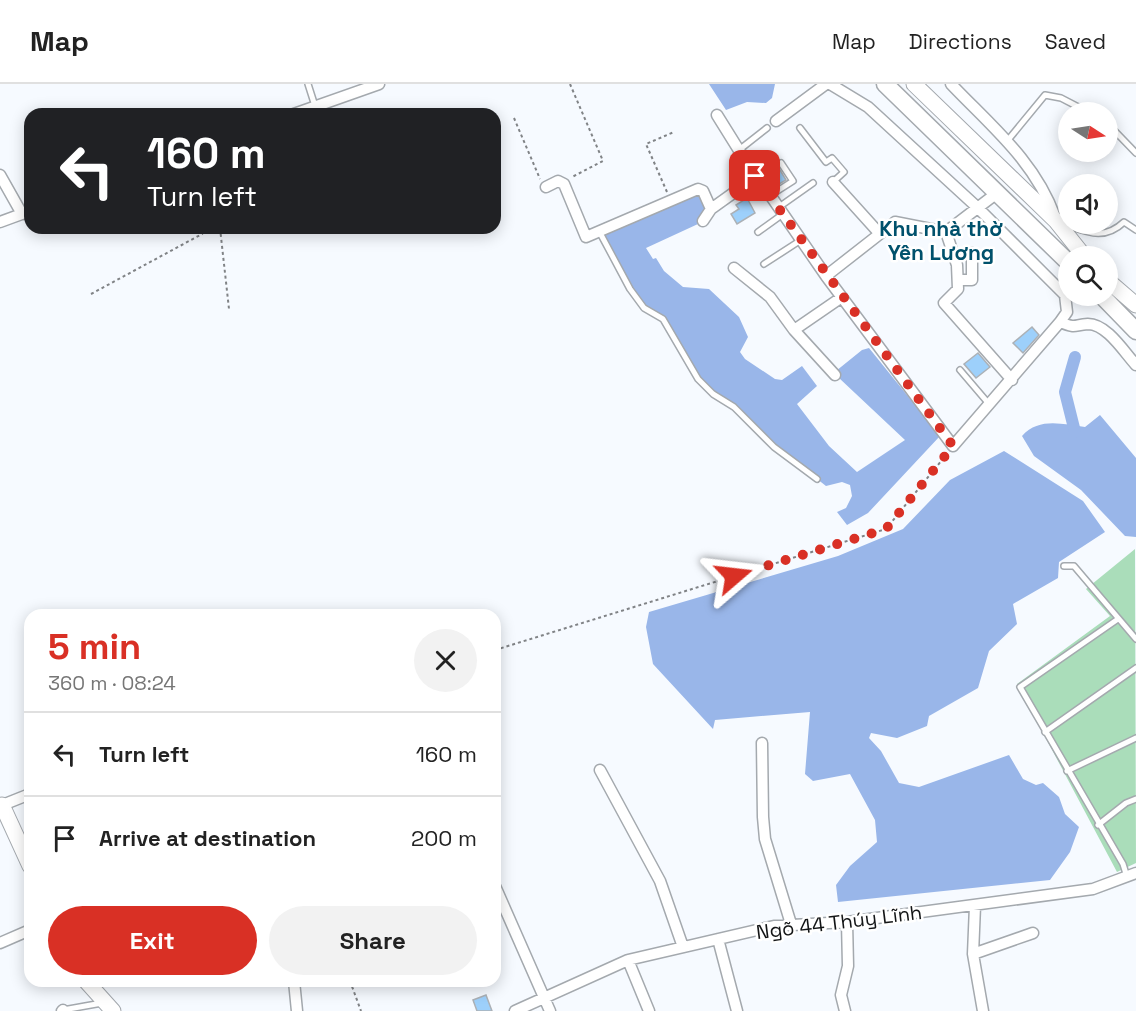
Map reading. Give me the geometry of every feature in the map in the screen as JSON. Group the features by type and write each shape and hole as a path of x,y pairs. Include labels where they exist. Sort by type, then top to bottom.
{"main road":[{"path":"885,84 1058,252"},
{"path":"1112,306 1136,331"}],"street":[{"path":"310,108 379,84"},
{"path":"717,115 755,176 771,195 826,276 953,446 1060,322 1067,312 1065,295 978,208 868,106 828,84 772,124"},
{"path":"914,84 1056,221 1076,246"},
{"path":"951,84 1008,140 1047,195 1056,221"},
{"path":"0,175 24,209"},
{"path":"704,221 711,209 755,176"},
{"path":"546,188 561,182 564,184 586,237 698,189 703,191 711,209"},
{"path":"833,182 879,233"},
{"path":"946,232 997,192"},
{"path":"0,222 24,213"},
{"path":"826,276 895,222 902,221 946,232"},
{"path":"946,232 957,265 958,289 944,303 1012,380"},
{"path":"958,280 972,280 972,254"},
{"path":"734,268 771,297 794,330 835,375"},
{"path":"1118,289 1136,305"},
{"path":"794,330 842,297"},
{"path":"1060,322 1074,328 1089,324 1102,328 1136,365"},
{"path":"762,743 765,838 791,924"},
{"path":"600,770 660,880 683,947"},
{"path":"24,796 1,805 24,853"},
{"name":"Ngõ 44 Thúy Lĩnh","path":"515,1011 628,960 718,939 791,924 847,922 1093,889 1131,875"},
{"path":"501,900 550,1011"},
{"path":"975,906 973,954 979,1010"},
{"path":"845,1011 841,995 848,966 847,922"},
{"path":"0,944 24,933"},
{"path":"973,954 1033,933"},
{"path":"718,939 737,1011"},
{"path":"628,960 649,1011"},
{"path":"93,987 109,1007"},
{"path":"295,987 297,1011"}],"lane":[{"path":"308,84 315,106"},
{"path":"1008,140 1045,95 1069,102"},
{"path":"739,150 772,124"},
{"path":"800,128 826,162 832,158 844,172 833,182"},
{"path":"1118,134 1136,153"},
{"path":"771,195 793,181 781,163"},
{"path":"758,232 813,183"},
{"path":"1056,221 1096,234 1110,232 1124,222 1136,230"},
{"path":"599,231 630,289 644,308 663,319 698,379 713,394 734,407 774,447 818,479"},
{"path":"764,264 801,240"},
{"path":"960,370 990,405"},
{"path":"1064,566 1074,566 1136,639"},
{"path":"1118,619 1020,687 1098,825 1131,875"},
{"path":"1045,732 1136,668"},
{"path":"1067,771 1136,738"},
{"path":"1098,825 1126,803 1136,799"},
{"path":"63,1010 109,1007"}],"path":[{"path":"561,182 603,161 570,84"},
{"path":"514,118 543,188 546,188"},
{"path":"671,200 646,144 674,132"},
{"path":"91,294 202,234"},
{"path":"221,234 229,309"},
{"path":"501,648 886,529 953,446"},
{"path":"352,987 361,1011"}],"green space":[{"path":"1135,549 1136,863 1117,872 1017,684 1110,616 1086,589"}],"water":[{"path":"709,84 775,84 772,98 766,103 747,102 726,110"},
{"path":"693,194 702,198 705,208 698,224 646,248 664,271 683,287 709,289 739,317 748,337 740,352 745,359 775,379 782,380 802,366 817,386 797,404 829,446 857,472 905,440 839,378 836,371 862,350 869,348 940,436 868,513 847,525 837,512 846,508 852,496 850,485 842,482 826,486 774,445 736,405 713,392 699,377 666,318 643,305 604,237 606,231"},
{"path":"1100,415 1136,458 1136,537 1125,536 1081,490 1034,456 1022,436 1043,424 1085,427"},
{"path":"1004,451 1083,501 1105,532 1059,562 1058,578 1013,604 1017,624 989,651 978,688 929,716 927,726 897,738 871,733 869,738 881,751 899,783 919,787 1009,755 1023,779 1036,785 1043,783 1059,797 1065,814 1079,827 1070,852 1050,880 838,902 836,885 850,866 877,842 875,820 850,774 813,781 805,774 810,712 715,720 713,729 653,664 646,627 649,612 838,556 903,529 950,480"}],"building":[{"path":"780,170 786,180 774,187 767,177"},
{"path":"747,198 755,213 737,224 731,214 739,209 736,205"},
{"path":"1032,327 1039,335 1023,353 1013,343"},
{"path":"978,353 990,367 976,378 964,364"},
{"path":"486,995 492,1011 477,1011 473,1000"}],"waterway":[{"path":"1075,357 1065,392 1075,432"}],"district":[{"name":"Khu nhà thờ Yên Lương","path":"941,240"}],"route":[{"path":"734,576 886,529 953,446 826,276 755,176"}]}
